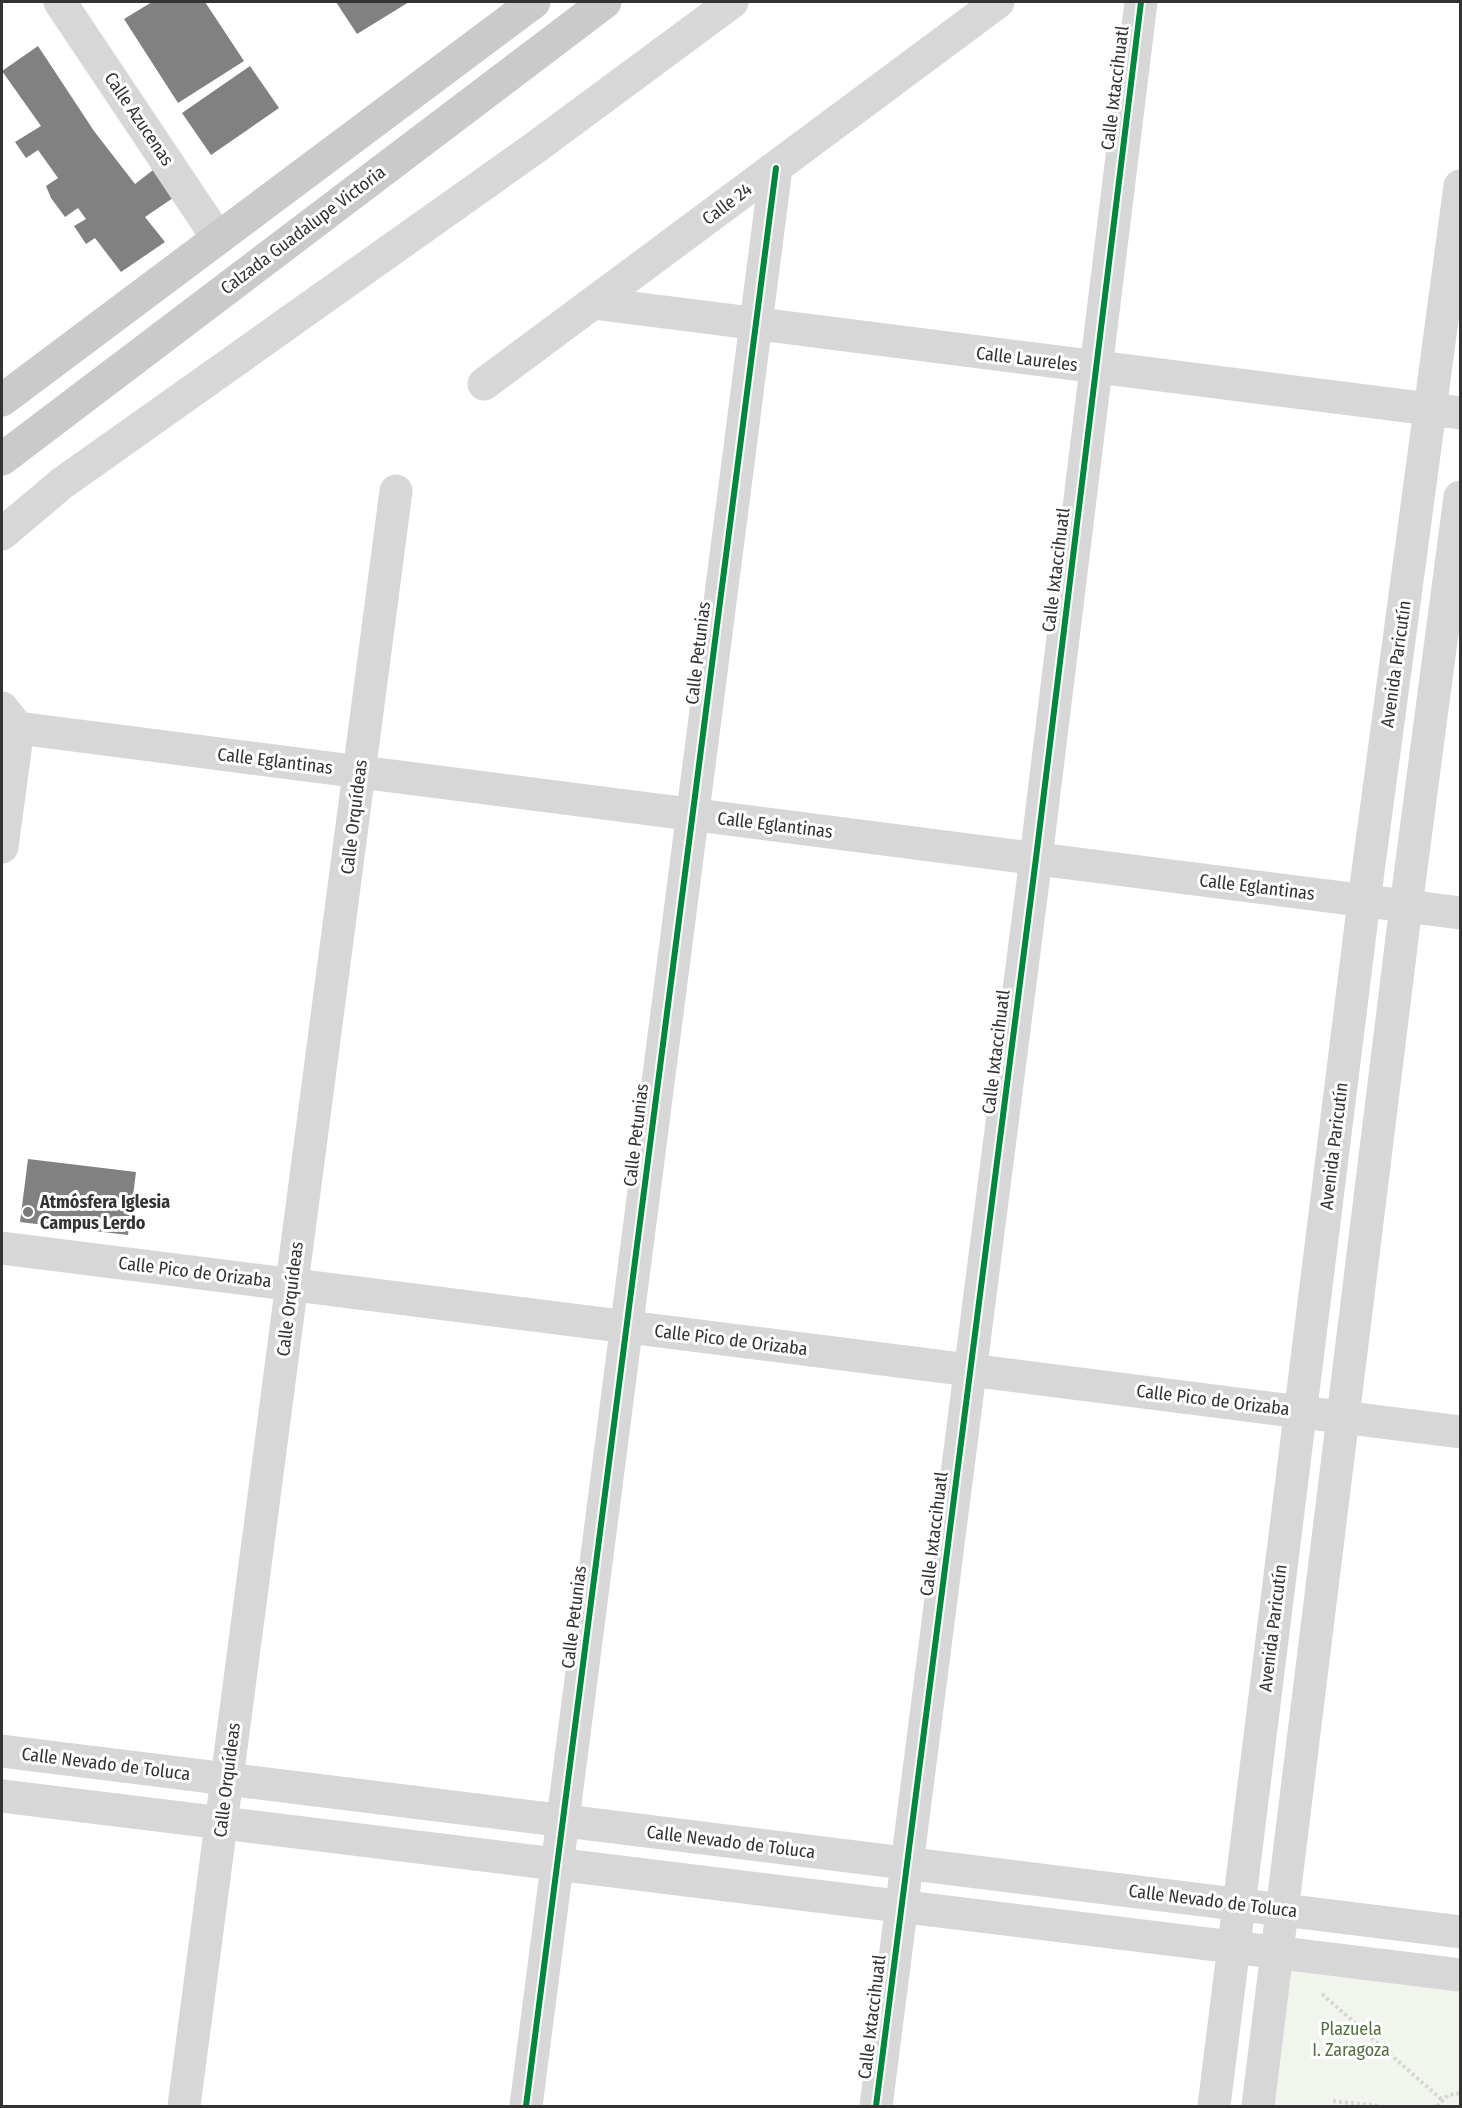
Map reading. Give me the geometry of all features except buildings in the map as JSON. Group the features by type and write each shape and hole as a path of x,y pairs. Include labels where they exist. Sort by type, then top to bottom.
{"main road":[{"path":"2,400 534,2"},
{"name":"Calzada Guadalupe Victoria","path":"2,459 605,2"}],"street":[{"name":"Calle Azucenas","path":"60,2 217,237"},
{"path":"2,534 61,484 536,147 732,2"},
{"name":"Calle 24","path":"484,384 998,2"},
{"name":"Calle Ixtaccihuatl","path":"876,2106 1036,858 1141,2"},
{"name":"Calle Petunias","path":"526,2106 776,168"},
{"name":"Avenida Paricutín","path":"1214,2106 1364,901 1446,411 1461,186"},
{"name":"Calle Laureles","path":"593,303 1446,411"},
{"name":"Calle Orquídeas","path":"184,2106 396,490"},
{"path":"1258,2106 1406,906 1461,497"},
{"path":"2,847 10,718"},
{"name":"Calle Eglantinas","path":"10,718 360,772 1461,913"},
{"name":"Calle Pico de Orizaba","path":"2,1248 1461,1432"},
{"name":"Calle Nevado de Toluca","path":"2,1751 1461,1932"},
{"path":"2,1796 1461,1976"}],"path":[{"path":"1318,1990 1442,2100"},
{"path":"1437,2106 1442,2100 1461,2093"},
{"path":"1333,2101 1378,2106"}],"green space":[{"name":"Plazuela I. Zaragoza","path":"1292,1963 1460,1984 1460,2106 1274,2106"}],"cycle path":[{"path":"876,2106 1036,858 1141,2"},
{"path":"526,2106 776,168"}],"place":[{"name":"Atmósfera Iglesia Campus Lerdo","path":"28,1212"}]}
